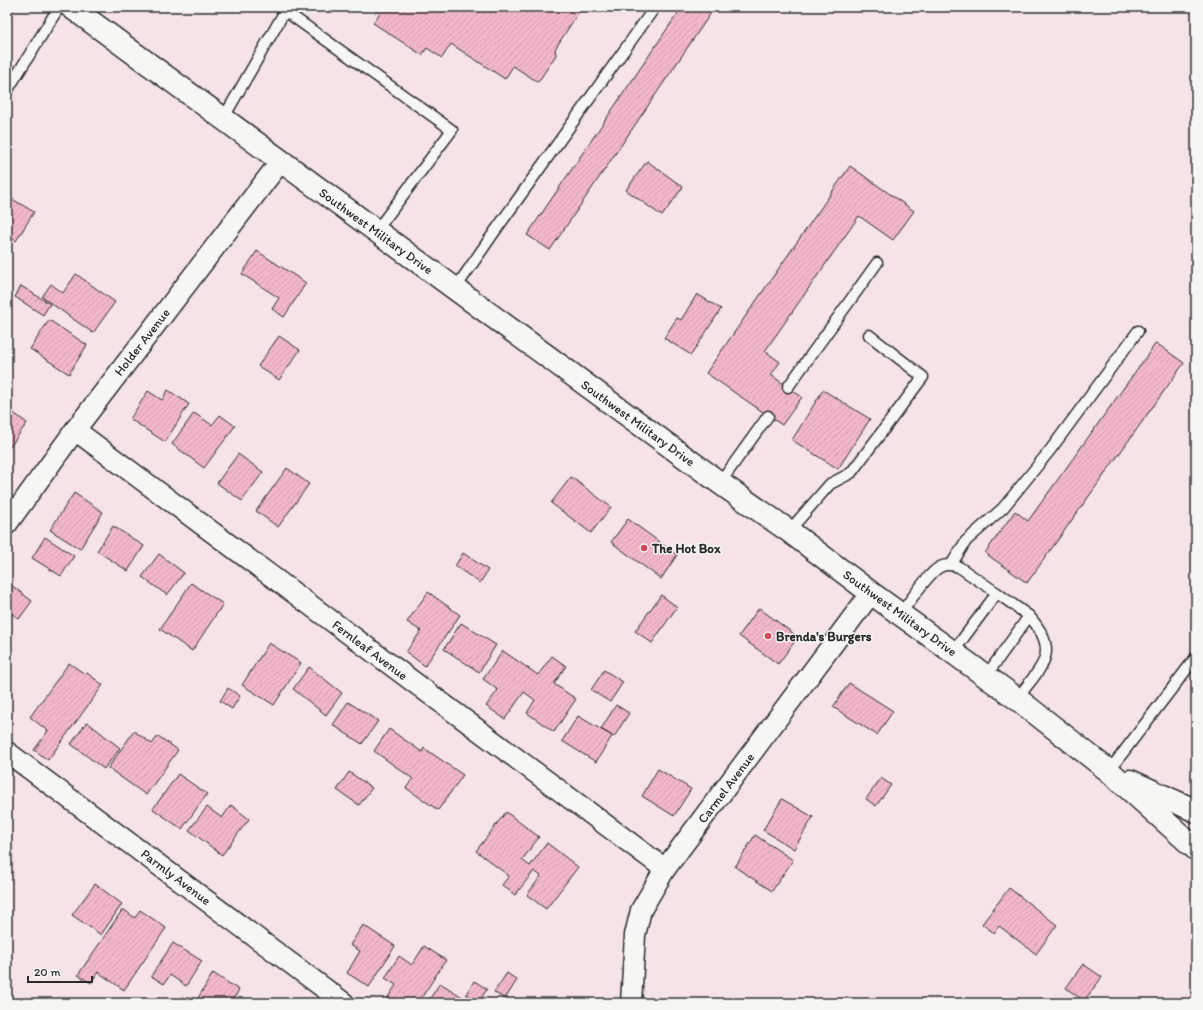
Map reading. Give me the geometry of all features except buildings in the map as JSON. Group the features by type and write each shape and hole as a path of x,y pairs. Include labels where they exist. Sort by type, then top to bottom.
{"main road":[{"name":"Southwest Military Drive","path":"71,7 280,162 789,531 871,593 1017,699 1109,771 1196,849"},
{"path":"1109,771 1196,811"}],"street":[{"name":"Holder Avenue","path":"7,524 74,430 280,162"},
{"name":"Fernleaf Avenue","path":"74,430 665,869"},
{"name":"Carmel Avenue","path":"632,1003 635,934 641,910 665,869 871,593"},
{"name":"Parmly Avenue","path":"7,752 344,1003"}],"lane":[{"path":"7,91 59,7"},
{"path":"456,289 493,234 655,7"},
{"path":"223,119 287,9 452,130 376,231"},
{"path":"788,387 877,263"},
{"path":"951,565 966,540 1003,508 1051,449 1138,331"},
{"path":"789,531 830,484 851,473 922,377 869,335"},
{"path":"720,482 768,416"},
{"path":"900,614 932,573 942,566 951,565 959,567 1029,616 1044,637 1047,651 1042,665 1017,699"},
{"path":"953,652 997,593"},
{"path":"986,676 1029,616"},
{"path":"1109,771 1196,656"}],"place":[{"name":"The Hot Box","path":"644,548"},
{"name":"Brenda's Burgers","path":"768,636"}]}
